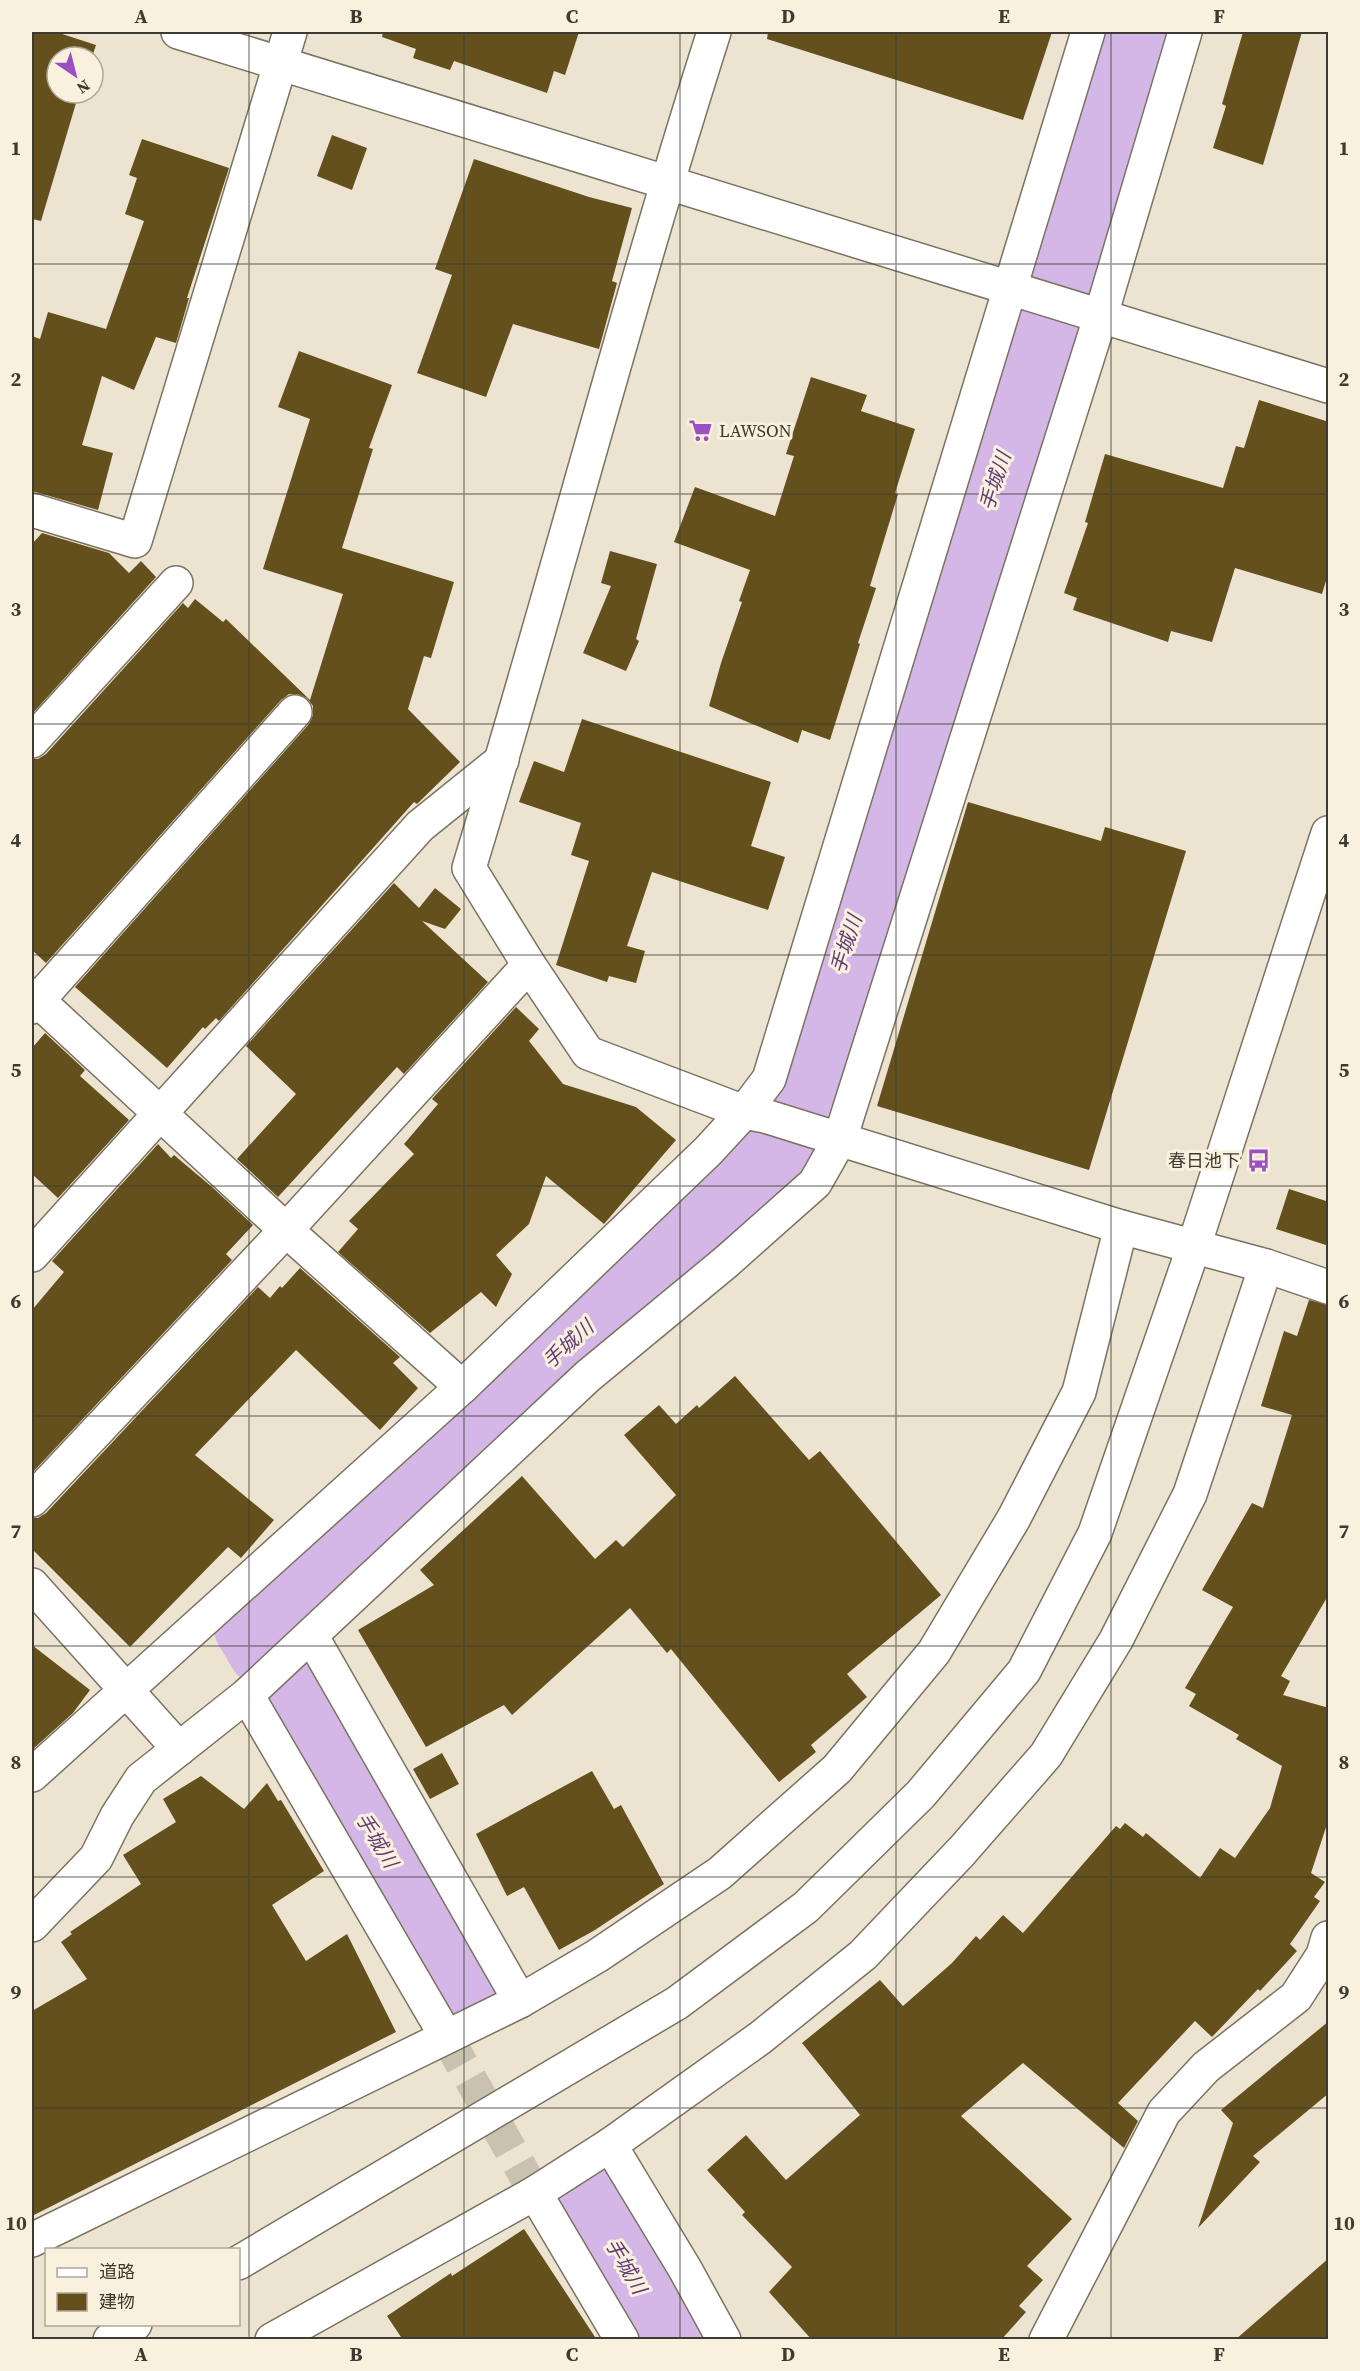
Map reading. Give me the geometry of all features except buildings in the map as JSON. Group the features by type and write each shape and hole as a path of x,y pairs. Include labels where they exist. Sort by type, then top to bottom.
{"street":[{"path":"178,32 1329,386"},
{"path":"32,510 135,541 290,32"},
{"path":"714,32 666,182 502,760 469,868 529,965 588,1053 755,1114 1121,1227 1266,1266 1329,1287"},
{"path":"32,1774 462,1387 708,1151 755,1114 769,1080 1020,290 1089,32"},
{"path":"32,1925 96,1858 117,1816 141,1779 247,1695 312,1637 588,1376 726,1262 815,1183 832,1137 1092,312 1185,32"},
{"path":"32,741 176,584"},
{"path":"294,712 34,1001 462,1387"},
{"path":"32,1255 420,826 502,760"},
{"path":"240,2262 677,2003 806,1907 921,1794 1024,1671 1095,1533 1194,1246 1329,833"},
{"path":"32,1500 286,1230 529,965"},
{"path":"32,2240 520,2001 597,1956 720,1873 837,1769 934,1652 1014,1518 1079,1392 1121,1227"},
{"path":"273,2340 536,2193 610,2145 760,2038 863,1955 962,1851 1046,1755 1116,1640 1190,1494 1266,1266"},
{"path":"32,1585 179,1749"},
{"path":"312,1637 520,2001"},
{"path":"247,1695 446,2036"},
{"path":"1046,2340 1164,2112 1206,2067 1296,1997 1323,1955 1329,1938"},
{"path":"610,2145 685,2269 724,2340"},
{"path":"536,2193 622,2340"},
{"path":"110,2340 133,2326"}],"waterway":[{"name":"手城川","path":"264,1649 250,1625 770,1166 804,1074 1026,383 1131,32"},
{"name":"手城川","path":"286,1686 468,1994"},
{"name":"手城川","path":"583,2193 669,2340"}],"tunnel":[{"path":"446,2036 535,2193"}],"place":[{"name":"LAWSON","path":"701,430"},
{"name":"春日池下","path":"1258,1160"}]}
